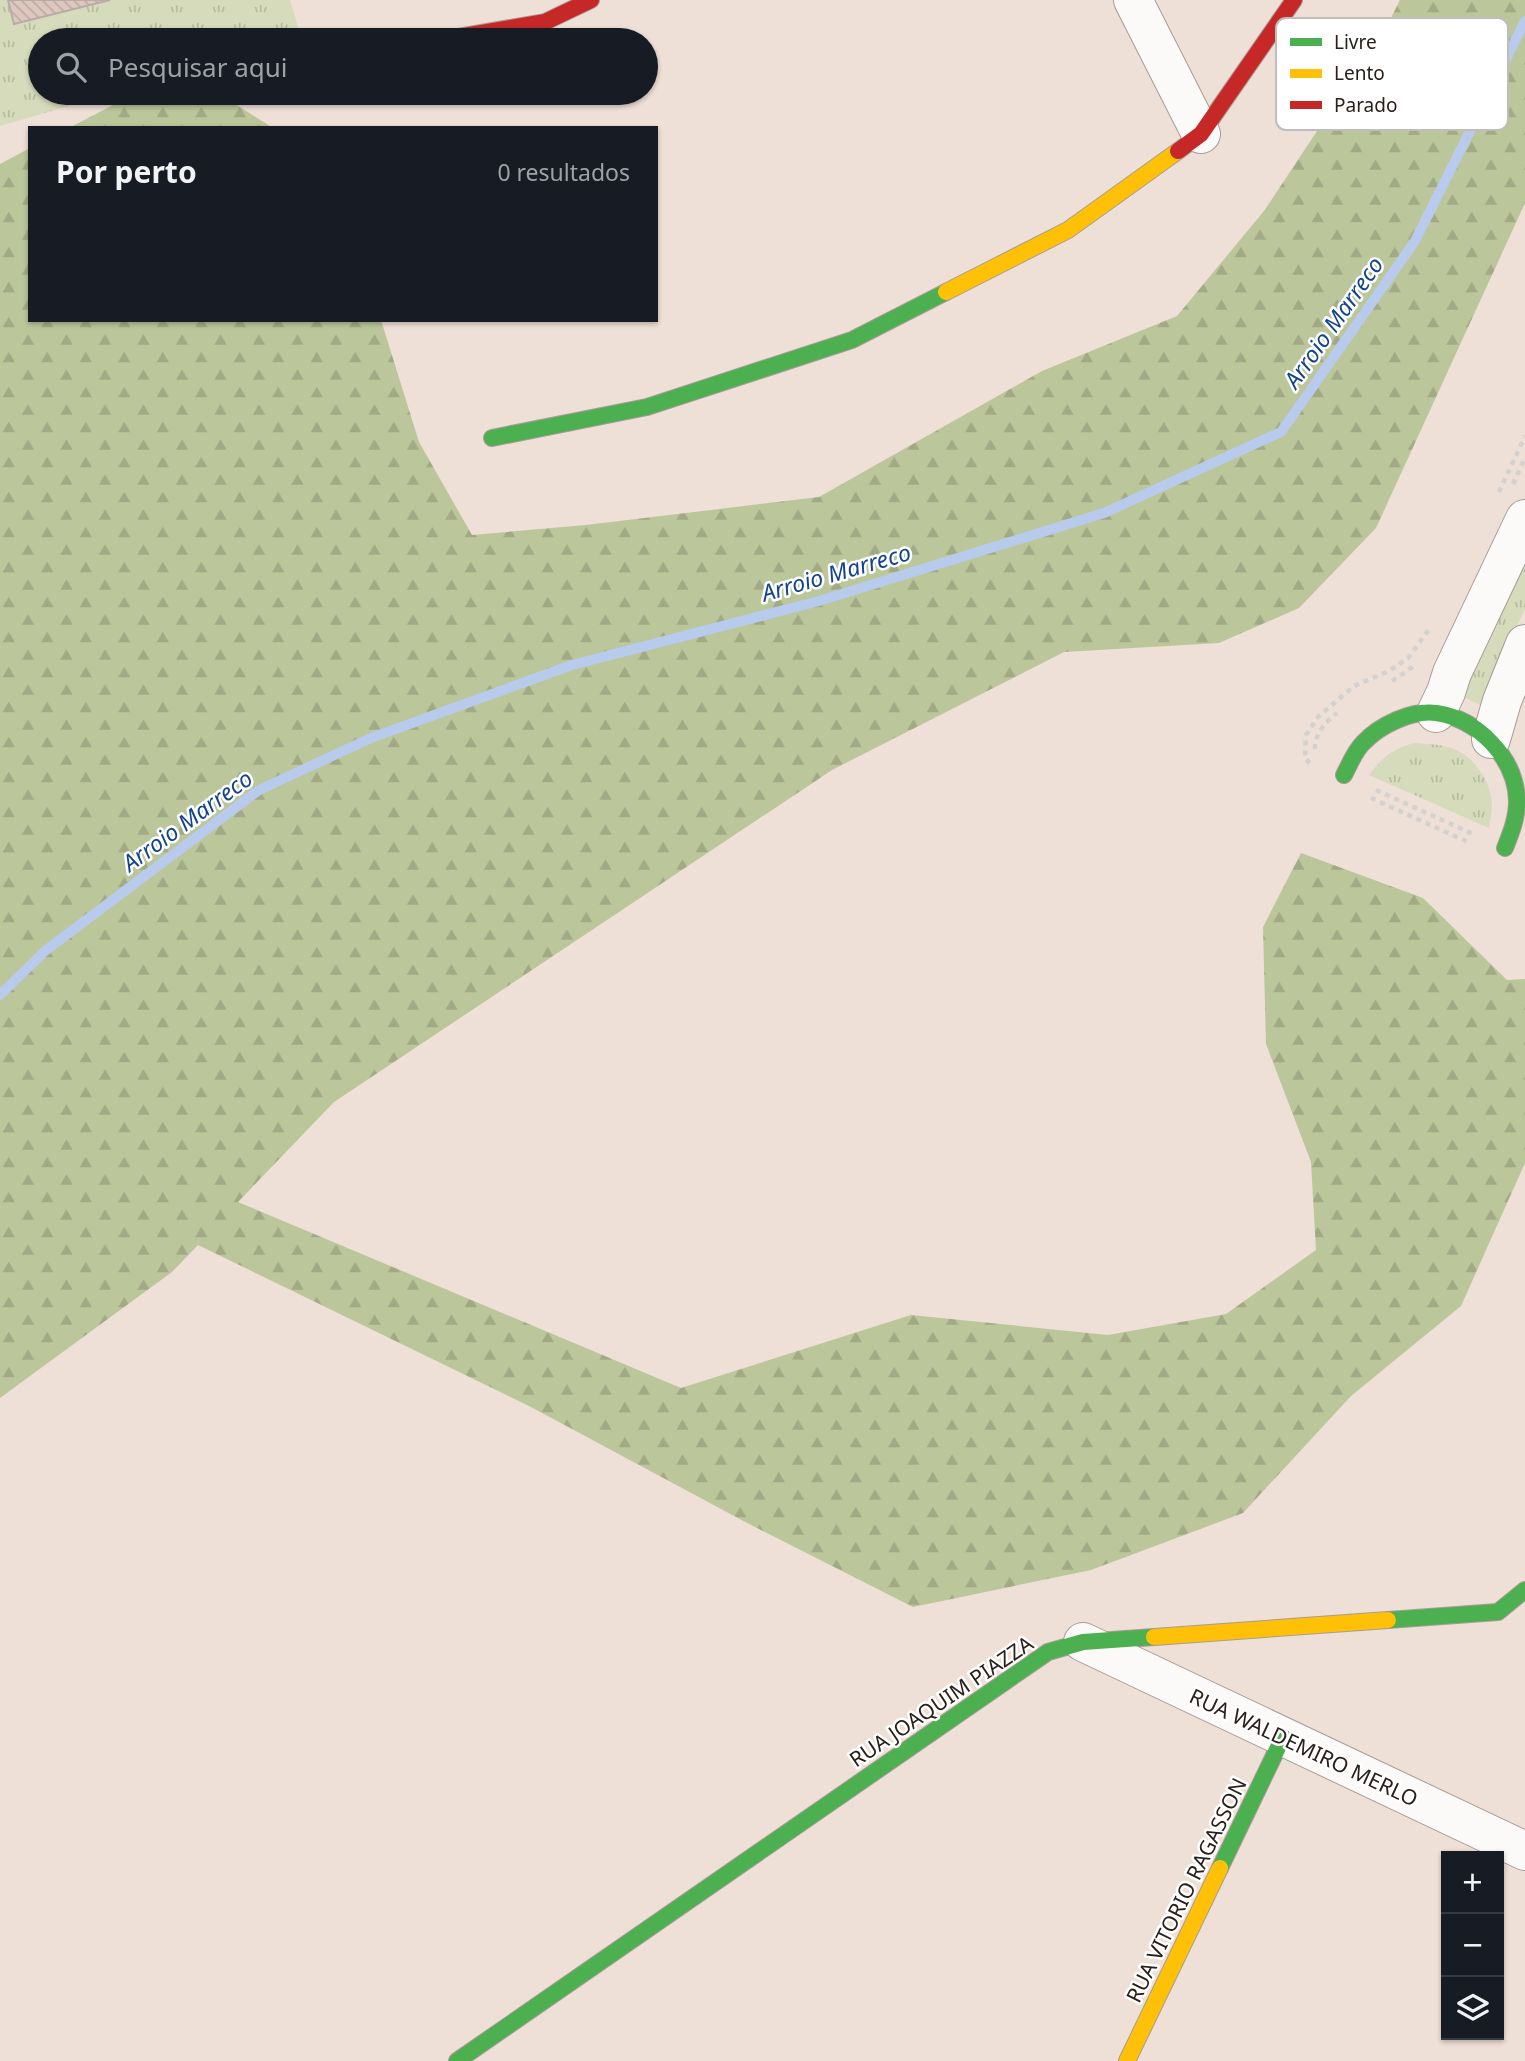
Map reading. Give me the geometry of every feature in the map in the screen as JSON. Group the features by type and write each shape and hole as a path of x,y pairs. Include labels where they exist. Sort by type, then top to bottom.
{"street":[{"path":"482,28 591,0"},
{"path":"1133,0 1200,134"},
{"path":"1281,18 1294,0"},
{"path":"492,438 647,407 852,340 1068,230 1200,134 1276,26"},
{"path":"1436,713 1452,673 1525,519"},
{"path":"1491,739 1502,701 1525,644"},
{"path":"1344,775 1356,750 1378,729 1406,717 1436,713 1466,722 1491,739 1508,765 1521,798 1505,848"},
{"name":"RUA JOAQUIM PIAZZA","path":"457,2061 1048,1652 1083,1642 1498,1612 1525,1590"},
{"name":"RUA WALDEMIRO MERLO","path":"1083,1642 1525,1851"},
{"name":"RUA VITORIO RAGASSON","path":"1134,2059 1283,1737"}],"green space":[{"path":"0,0 290,0 298,28 28,28 28,105 72,105 0,126"},
{"path":"1400,0 1525,0 1525,203 1376,528 1299,608 1219,643 1064,652 832,770 334,1102 238,1202 681,1388 911,1315 1108,1335 1226,1314 1316,1250 1311,1162 1266,1044 1263,927 1301,853 1423,898 1507,980 1525,979 1525,1163 1461,1306 1351,1396 1243,1513 1091,1570 913,1607 749,1524 531,1407 198,1245 172,1272 0,1398 0,164 28,149 28,322 382,322 419,442 472,535 586,525 819,497 1042,371 1177,316 1264,211 1318,130 1508,130 1508,18 1391,18"},
{"path":"113,105 237,105 270,126 73,126"},
{"path":"1525,563 1525,609 1480,705 1462,696"},
{"path":"1414,743 1453,749 1471,760 1482,774 1489,790 1492,809 1489,828 1369,775 1388,754"}],"building":[{"path":"8,0 110,0 14,24"}],"waterway":[{"name":"Arroio Marreco","path":"1508,55 1525,21"},
{"name":"Arroio Marreco","path":"0,995 45,951 259,790 371,738 572,665 819,601 1104,513 1281,432 1415,241 1470,130"}],"traffic: fast":[{"path":"492,438 647,407 852,340 946,292"},
{"path":"1344,775 1363,743 1396,720 1416,714 1436,713 1466,723 1492,743 1510,770 1515,785 1516,813 1505,848"},
{"path":"1388,1620 1498,1612 1525,1590"},
{"path":"457,2061 1048,1652 1083,1642 1154,1637"},
{"path":"1220,1868 1283,1737"}],"traffic: slow":[{"path":"946,292 1068,230 1178,151"},
{"path":"1154,1637 1388,1620"},
{"path":"1127,2061 1220,1868"}],"traffic: jam":[{"path":"510,28 545,22 591,0"},
{"path":"1282,18 1294,0"},
{"path":"1178,151 1201,134 1276,26"}]}
